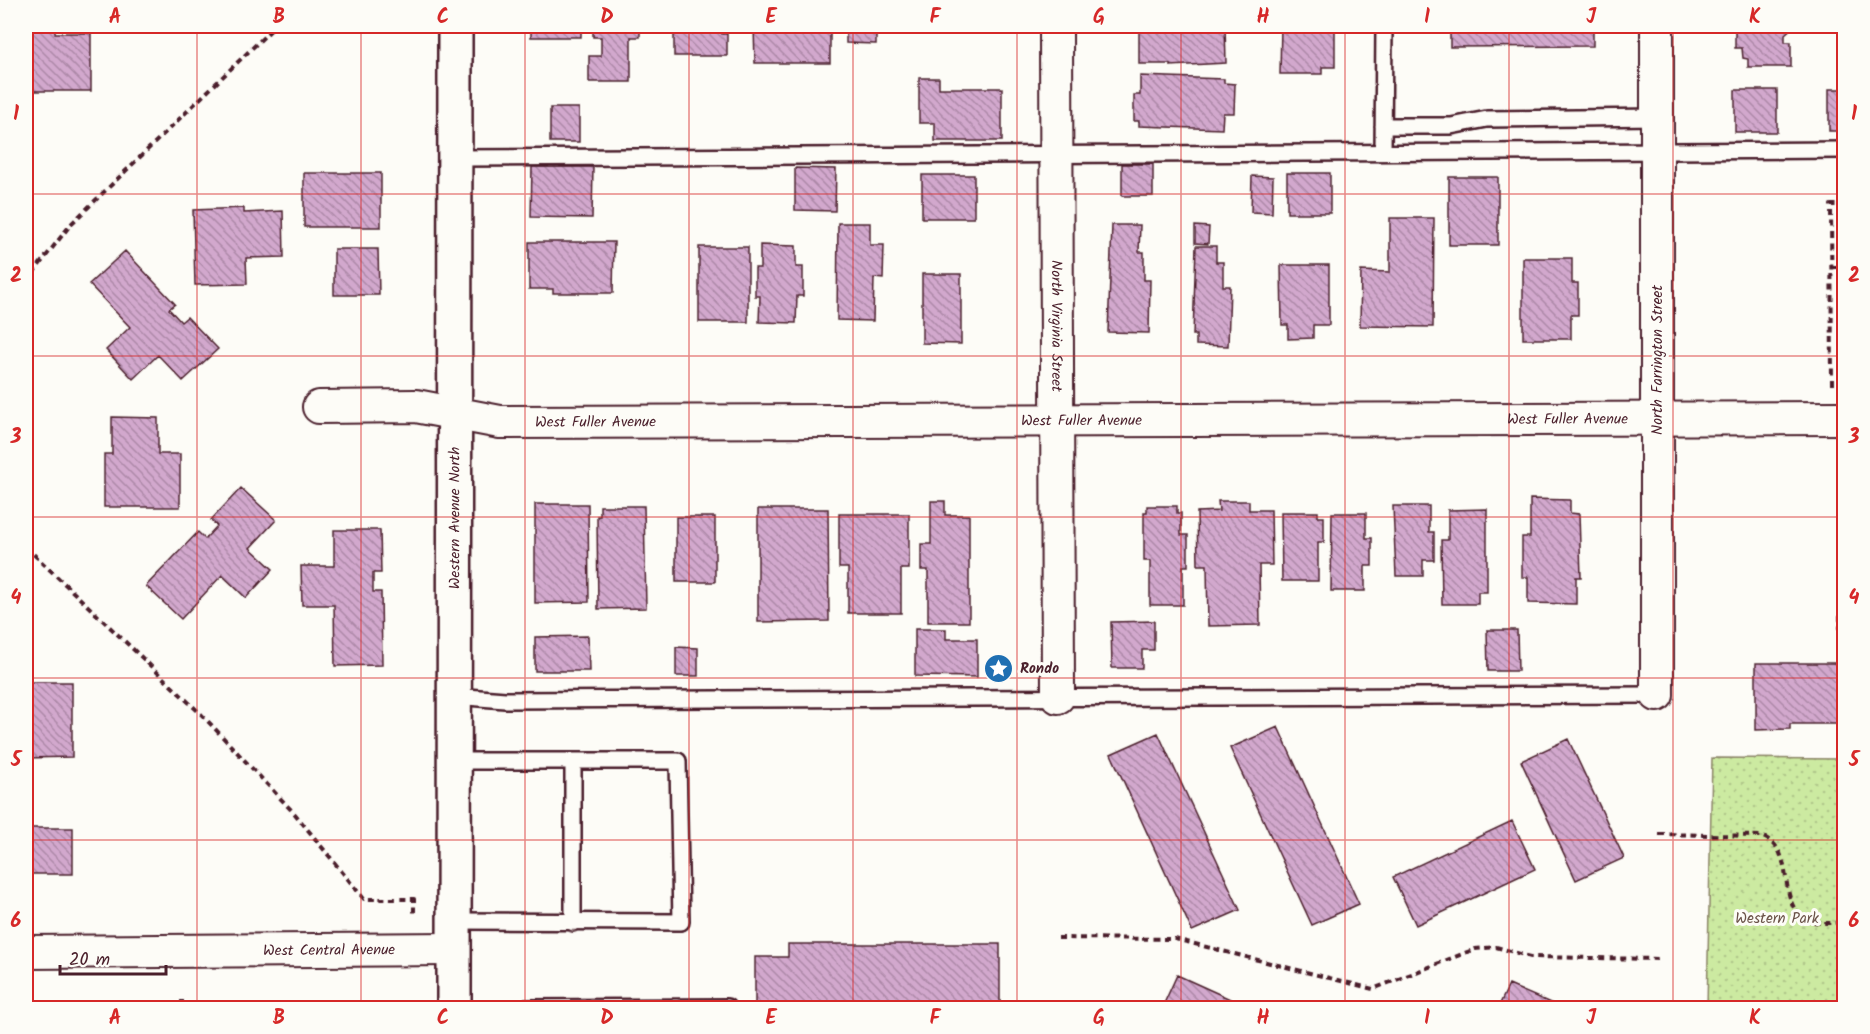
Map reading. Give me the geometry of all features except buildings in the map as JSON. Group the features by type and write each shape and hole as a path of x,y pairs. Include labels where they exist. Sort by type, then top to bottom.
{"street":[{"name":"Western Avenue North","path":"454,1008 455,26"},
{"name":"North Virginia Street","path":"1056,26 1058,697"},
{"name":"North Farrington Street","path":"1657,26 1657,695"},
{"name":"West Fuller Avenue","path":"319,407 416,406 500,422 1839,418"},
{"name":"West Central Avenue","path":"26,952 454,935"}],"lane":[{"path":"1383,152 1384,26"},
{"path":"1383,126 1451,126 1487,119 1657,117"},
{"path":"454,158 1845,150"},
{"path":"454,696 506,700 1657,695"},
{"path":"454,761 678,761 681,922 573,923 454,935"},
{"path":"573,761 573,923"},
{"path":"524,1008 728,1007"}],"path":[{"path":"26,282 71,224 275,26"},
{"path":"1839,418 1831,267 1831,205 1842,205"},
{"path":"1831,267 1845,267"},
{"path":"26,547 209,723 295,813 364,899 414,898"},
{"path":"1840,663 1840,574 1845,574"},
{"path":"1659,834 1760,836 1772,839 1781,852 1793,903 1799,914 1809,921 1845,923"},
{"path":"1058,938 1175,939 1373,989 1475,949 1496,947 1531,957 1659,959"},
{"path":"182,1000 182,1008"}],"green space":[{"name":"Western Park","path":"1712,758 1844,759 1844,1008 1707,1008"}],"place":[{"name":"Rondo","path":"999,668"}]}
